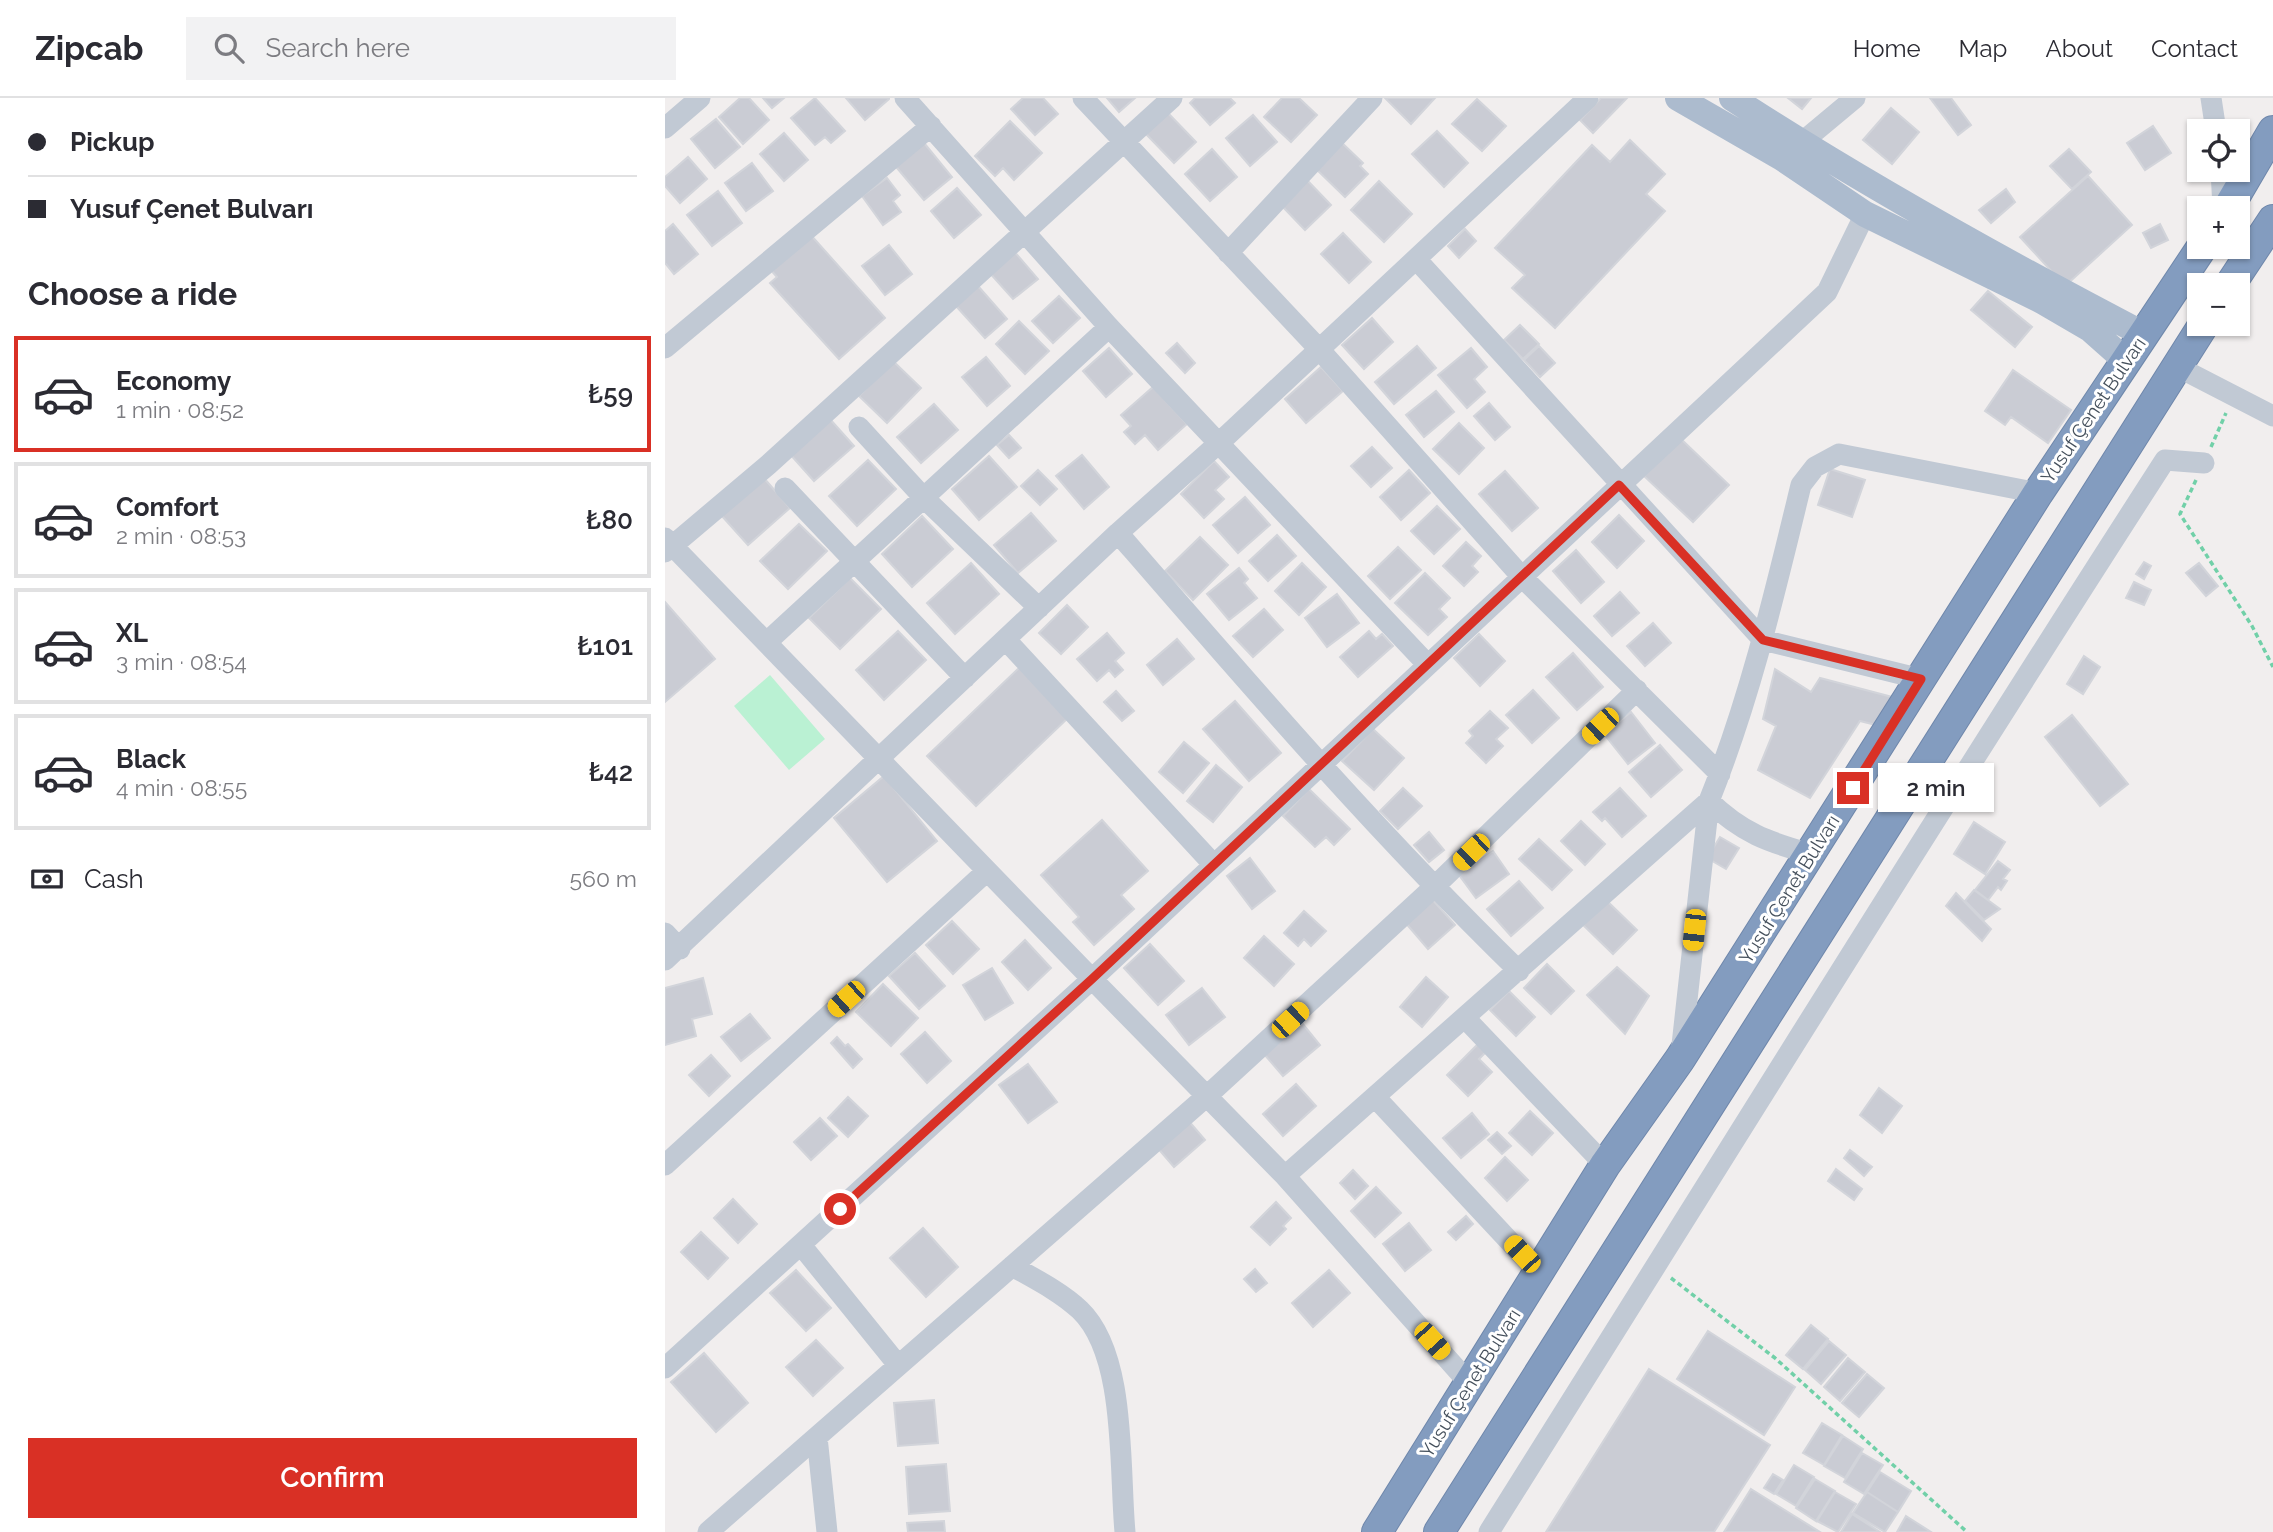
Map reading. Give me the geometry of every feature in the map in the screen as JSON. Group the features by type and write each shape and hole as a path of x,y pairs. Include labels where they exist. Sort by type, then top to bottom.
{"highway":[{"path":"2235,196 2273,131"},
{"path":"2238,273 2273,220"},
{"name":"Yusuf Çenet Bulvarı","path":"1377,1532 1540,1274 1605,1165 1680,1059 2038,493 2195,259"},
{"path":"1439,1532 2196,336"}],"main road":[{"path":"1678,98 1782,158 1865,214 2042,301 2089,329 2126,360"},
{"path":"1732,98 1801,143 2143,334"}],"street":[{"path":"665,128 700,98"},
{"path":"905,98 1109,327 1427,664"},
{"path":"1083,98 1319,349 1521,576 1720,774"},
{"path":"1172,98 768,465 667,545 768,641 987,871 1208,1095 1285,1176 1469,1383"},
{"path":"1228,253 1372,98"},
{"path":"665,933 672,955 1118,533 1219,443 1588,98"},
{"path":"1801,143 1856,98"},
{"path":"2211,98 2214,119"},
{"path":"665,348 931,126"},
{"path":"665,1368 1092,979 1827,292 1865,214"},
{"path":"1416,259 1763,640 1921,679"},
{"path":"768,641 1109,327"},
{"path":"2176,366 2273,416"},
{"path":"859,427 923,497 1039,608"},
{"path":"1680,1059 1709,801 1763,640 1801,485 1815,467 1839,454 2038,493"},
{"path":"1489,1532 1654,1265 1792,1052 2041,652 2165,460 2204,463"},
{"path":"785,488 965,678"},
{"path":"1118,533 1320,765 1433,888 1519,971"},
{"path":"1006,639 1214,865"},
{"path":"708,1532 1208,1095 1433,888 1637,690"},
{"path":"1709,801 1727,818 1760,839 1811,854"},
{"path":"1285,1176 1709,801"},
{"path":"665,1165 987,871"},
{"path":"1465,1018 1605,1165"},
{"path":"1375,1097 1540,1274"},
{"path":"801,1245 898,1365"},
{"path":"1012,1266 1079,1310 1092,1325 1108,1357 1114,1382 1125,1532"},
{"path":"817,1437 827,1532"}],"path":[{"path":"2235,395 2180,514 2252,626 2273,667"},
{"path":"1654,1265 1775,1358 1967,1532"}],"green space":[{"path":"770,675 825,739 789,770 734,706"}],"building":[{"path":"740,98 749,98 769,120 743,144 719,117"},
{"path":"763,98 784,98 772,108"},
{"path":"815,98 845,131 831,143 825,137 815,145 791,118"},
{"path":"846,98 889,98 889,99 865,120"},
{"path":"1023,98 1043,98 1058,114 1035,135 1011,109"},
{"path":"1107,98 1135,98 1119,112"},
{"path":"1195,98 1230,98 1235,103 1210,125 1190,103"},
{"path":"1282,98 1299,98 1317,115 1291,142 1264,117"},
{"path":"1385,98 1435,98 1411,124"},
{"path":"1601,98 1627,98 1593,133 1580,120"},
{"path":"1788,98 1811,98 1802,109"},
{"path":"1930,98 1951,98 1971,125 1958,135"},
{"path":"1477,99 1506,126 1482,151 1452,124"},
{"path":"1891,108 1919,132 1892,164 1863,140"},
{"path":"1167,112 1196,142 1174,163 1145,133"},
{"path":"1253,115 1277,142 1250,166 1226,138"},
{"path":"716,119 740,147 715,168 691,139"},
{"path":"1010,121 1042,153 1014,180 1003,168 995,176 975,156"},
{"path":"2153,126 2171,153 2145,170 2127,143"},
{"path":"1437,131 1468,163 1444,187 1412,154"},
{"path":"784,133 808,160 784,181 760,154"},
{"path":"920,138 952,177 924,200 892,162"},
{"path":"1630,140 1665,174 1646,194 1665,211 1555,328 1512,288 1525,275 1495,248 1592,145 1610,162"},
{"path":"1340,141 1363,163 1360,166 1368,174 1345,197 1314,167"},
{"path":"1212,149 1237,177 1210,201 1185,174"},
{"path":"2069,149 2091,172 2072,189 2050,166"},
{"path":"688,157 707,179 680,203 665,186 665,177"},
{"path":"752,163 773,191 746,211 725,183"},
{"path":"2088,176 2132,225 2065,286 2020,237"},
{"path":"887,178 900,195 893,201 901,212 883,225 862,196"},
{"path":"1306,179 1331,205 1305,230 1280,204"},
{"path":"1379,181 1412,214 1384,242 1351,210"},
{"path":"957,188 981,215 954,238 931,211"},
{"path":"2006,189 2015,202 1991,223 1979,210"},
{"path":"718,191 742,223 712,246 687,215"},
{"path":"673,224 698,254 674,274 665,263 665,231"},
{"path":"2160,224 2168,240 2151,248 2143,233"},
{"path":"1465,229 1476,241 1459,258 1448,246"},
{"path":"809,233 885,318 839,359 770,283 777,277 769,268"},
{"path":"1343,233 1371,262 1349,283 1321,254"},
{"path":"889,245 912,274 885,295 862,266"},
{"path":"1013,250 1038,279 1013,299 988,271"},
{"path":"978,286 1007,319 985,338 956,306"},
{"path":"1988,291 2032,327 2015,347 1971,310"},
{"path":"1059,296 1080,318 1053,343 1032,321"},
{"path":"1372,318 1393,342 1364,369 1342,345"},
{"path":"1019,321 1049,351 1025,374 996,344"},
{"path":"1520,325 1539,344 1523,359 1504,340"},
{"path":"1177,343 1195,363 1185,373 1166,353"},
{"path":"1417,346 1436,368 1394,404 1375,382"},
{"path":"1539,346 1555,363 1540,377 1524,360"},
{"path":"1109,348 1132,374 1106,397 1083,371"},
{"path":"1471,348 1487,367 1474,379 1485,392 1467,408 1438,375"},
{"path":"986,357 1010,386 987,406 962,377"},
{"path":"893,361 921,388 887,423 859,396"},
{"path":"1321,367 1343,391 1306,423 1285,399"},
{"path":"2013,370 2071,410 2048,443 2011,417 2005,425 1985,411"},
{"path":"1153,387 1187,424 1158,450 1145,435 1135,444 1124,432 1131,426 1121,415"},
{"path":"1436,391 1454,412 1424,437 1406,415"},
{"path":"1489,403 1510,427 1495,440 1474,416"},
{"path":"934,404 958,430 921,463 897,437"},
{"path":"829,418 854,446 814,481 789,453"},
{"path":"1459,423 1484,448 1459,474 1433,449"},
{"path":"1009,435 1021,448 1009,458 997,445"},
{"path":"1681,439 1729,485 1693,522 1644,476"},
{"path":"1372,447 1392,468 1371,487 1351,466"},
{"path":"1082,455 1109,487 1084,509 1056,476"},
{"path":"989,456 1017,487 979,520 952,489"},
{"path":"868,460 896,489 857,526 829,496"},
{"path":"1214,461 1229,477 1215,490 1224,499 1204,518 1181,494"},
{"path":"1830,469 1865,480 1852,517 1818,505"},
{"path":"1038,470 1057,489 1040,505 1021,486"},
{"path":"1409,470 1430,493 1401,520 1380,497"},
{"path":"1505,471 1538,508 1512,531 1479,494"},
{"path":"763,477 790,508 748,545 721,515"},
{"path":"1245,497 1270,525 1238,553 1213,525"},
{"path":"1437,506 1460,529 1434,554 1411,531"},
{"path":"1031,513 1056,541 1018,573 994,545"},
{"path":"1619,515 1644,541 1617,568 1592,542"},
{"path":"922,516 953,549 912,587 882,554"},
{"path":"799,524 827,551 788,589 760,561"},
{"path":"1277,535 1296,556 1268,581 1249,561"},
{"path":"1200,537 1228,565 1193,600 1165,571"},
{"path":"1466,542 1481,556 1472,566 1478,572 1464,586 1443,566"},
{"path":"1398,547 1421,570 1390,599 1368,576"},
{"path":"1576,550 1604,582 1581,603 1553,571"},
{"path":"2144,562 2151,566 2144,579 2136,574"},
{"path":"971,563 999,594 955,634 927,603"},
{"path":"1302,563 1326,587 1299,615 1275,591"},
{"path":"2199,563 2218,586 2206,596 2186,573"},
{"path":"1239,568 1248,579 1244,583 1257,598 1229,620 1207,594"},
{"path":"1425,573 1450,598 1439,609 1447,617 1428,635 1395,603"},
{"path":"850,578 881,609 840,649 809,618"},
{"path":"2134,582 2151,590 2144,605 2126,598"},
{"path":"1620,592 1639,613 1612,636 1594,616"},
{"path":"1337,594 1359,623 1327,647 1305,618"},
{"path":"665,602 715,659 665,702"},
{"path":"1067,605 1088,627 1061,654 1039,633"},
{"path":"1264,609 1283,630 1253,657 1233,636"},
{"path":"1653,623 1671,643 1645,666 1627,646"},
{"path":"898,631 926,660 884,700 856,670"},
{"path":"1369,631 1376,639 1382,634 1393,646 1358,677 1340,657"},
{"path":"1107,633 1124,653 1115,661 1123,670 1115,677 1109,670 1097,681 1077,659"},
{"path":"1479,634 1505,661 1480,686 1454,658"},
{"path":"1177,639 1194,659 1163,685 1147,665"},
{"path":"1573,653 1603,687 1577,710 1546,677"},
{"path":"2084,656 2100,667 2083,694 2067,684"},
{"path":"1021,666 1069,717 976,806 927,756"},
{"path":"1775,669 1811,692 1820,678 1892,697 1876,725 1860,721 1810,798 1758,770 1776,726 1763,719"},
{"path":"1533,690 1559,718 1532,743 1506,715"},
{"path":"1116,691 1134,711 1122,721 1104,702"},
{"path":"1235,701 1281,753 1249,781 1203,729"},
{"path":"1490,711 1508,728 1496,739 1503,746 1486,763 1466,743 1473,736 1469,731"},
{"path":"1631,712 1655,743 1628,764 1604,734"},
{"path":"2072,715 2128,784 2100,806 2045,737"},
{"path":"1373,729 1404,758 1374,790 1342,761"},
{"path":"1184,742 1209,763 1183,793 1159,772"},
{"path":"1660,745 1682,770 1651,797 1629,772"},
{"path":"1216,765 1242,787 1213,822 1187,801"},
{"path":"884,776 937,841 887,882 834,818"},
{"path":"1403,788 1422,806 1398,829 1380,811"},
{"path":"1620,788 1646,816 1622,837 1605,818 1602,821 1593,812"},
{"path":"1309,789 1350,829 1334,845 1326,837 1315,847 1283,816"},
{"path":"1102,820 1148,871 1121,895 1134,909 1094,945 1073,922 1079,917 1041,875"},
{"path":"1581,821 1605,844 1585,865 1561,841"},
{"path":"1974,822 2005,842 1985,874 1954,854"},
{"path":"1429,832 1444,850 1429,862 1414,845"},
{"path":"1720,837 1739,848 1726,869 1707,858"},
{"path":"1539,839 1572,870 1552,890 1519,859"},
{"path":"1493,851 1509,874 1476,898 1459,875"},
{"path":"1250,858 1275,891 1252,909 1227,876"},
{"path":"1998,861 2010,870 2003,879 2007,881 2001,890 1998,887 1988,900 1975,890"},
{"path":"1519,881 1543,908 1511,936 1487,909"},
{"path":"1974,890 2000,909 1984,920 1965,901"},
{"path":"1956,893 1991,929 1982,941 1946,906"},
{"path":"1431,898 1455,925 1428,949 1404,921"},
{"path":"1606,900 1637,930 1613,954 1583,925"},
{"path":"1304,911 1326,931 1311,946 1304,939 1298,946 1284,933"},
{"path":"952,921 979,949 953,974 926,945"},
{"path":"1264,936 1294,964 1274,986 1244,958"},
{"path":"1025,940 1051,968 1028,990 1002,962"},
{"path":"1150,944 1184,981 1158,1005 1124,968"},
{"path":"915,953 945,986 919,1009 889,976"},
{"path":"1547,964 1574,991 1551,1014 1524,988"},
{"path":"1617,967 1649,996 1625,1034 1587,995"},
{"path":"992,968 1013,1003 985,1020 963,985"},
{"path":"1426,977 1448,997 1422,1027 1400,1007"},
{"path":"703,978 712,1014 692,1019 696,1036 665,1045 665,988"},
{"path":"883,984 918,1018 891,1046 856,1012"},
{"path":"1202,988 1225,1017 1189,1045 1166,1015"},
{"path":"1509,991 1535,1017 1516,1036 1490,1010"},
{"path":"750,1014 770,1038 741,1061 721,1037"},
{"path":"1302,1023 1320,1045 1283,1076 1264,1054"},
{"path":"925,1032 951,1061 927,1083 901,1054"},
{"path":"837,1037 862,1059 853,1068 831,1043"},
{"path":"1478,1044 1486,1052 1479,1059 1492,1072 1468,1096 1447,1075"},
{"path":"711,1055 730,1076 709,1096 689,1075"},
{"path":"1028,1064 1057,1102 1028,1123 999,1085"},
{"path":"1296,1084 1316,1106 1283,1136 1263,1114"},
{"path":"1879,1088 1902,1106 1882,1133 1860,1115"},
{"path":"848,1097 868,1116 848,1137 828,1118"},
{"path":"1530,1111 1553,1133 1532,1155 1509,1133"},
{"path":"1472,1113 1489,1134 1461,1158 1443,1138"},
{"path":"820,1118 837,1136 811,1160 794,1142"},
{"path":"1187,1119 1205,1140 1174,1167 1156,1146"},
{"path":"1497,1132 1511,1146 1502,1154 1488,1140"},
{"path":"1850,1150 1872,1167 1864,1176 1844,1158"},
{"path":"1505,1157 1528,1180 1507,1201 1485,1178"},
{"path":"1836,1169 1862,1189 1854,1200 1828,1181"},
{"path":"1353,1170 1368,1186 1355,1199 1340,1183"},
{"path":"1376,1187 1401,1213 1375,1237 1351,1211"},
{"path":"733,1199 757,1224 738,1243 714,1218"},
{"path":"1276,1202 1291,1218 1283,1226 1286,1229 1270,1245 1251,1227"},
{"path":"1466,1216 1473,1224 1456,1240 1448,1232"},
{"path":"1409,1223 1431,1250 1405,1271 1383,1244"},
{"path":"923,1228 958,1267 926,1297 890,1258"},
{"path":"701,1232 728,1258 708,1279 681,1252"},
{"path":"1255,1269 1267,1283 1256,1292 1244,1279"},
{"path":"796,1270 831,1308 806,1331 770,1293"},
{"path":"1329,1270 1350,1293 1313,1327 1292,1303"},
{"path":"1811,1325 1828,1339 1803,1369 1786,1355"},
{"path":"1708,1331 1795,1387 1764,1435 1677,1379"},
{"path":"816,1340 843,1368 813,1396 786,1367"},
{"path":"1829,1341 1846,1355 1821,1384 1805,1370"},
{"path":"704,1353 748,1403 716,1432 671,1382"},
{"path":"1848,1358 1865,1372 1840,1401 1824,1387"},
{"path":"1649,1369 1770,1445 1714,1532 1546,1532"},
{"path":"1867,1374 1884,1388 1859,1417 1842,1403"},
{"path":"934,1400 938,1443 898,1446 894,1403"},
{"path":"1822,1423 1842,1435 1824,1465 1803,1453"},
{"path":"1843,1436 1863,1449 1845,1478 1824,1466"},
{"path":"1862,1453 1883,1465 1864,1494 1844,1482"},
{"path":"946,1464 950,1511 909,1514 906,1467"},
{"path":"1794,1465 1814,1477 1796,1506 1776,1494"},
{"path":"1880,1472 1911,1491 1898,1512 1867,1492"},
{"path":"1773,1474 1783,1480 1774,1494 1764,1488"},
{"path":"1815,1479 1835,1491 1816,1521 1796,1508"},
{"path":"1751,1489 1820,1532 1724,1532"},
{"path":"1835,1492 1856,1504 1838,1532 1817,1521"},
{"path":"1867,1492 1898,1512 1885,1532 1853,1513"},
{"path":"1852,1514 1880,1532 1841,1532"},
{"path":"1906,1516 1931,1532 1897,1532"},
{"path":"944,1521 945,1532 908,1532 907,1523"}],"route":[{"path":"840,1209 1092,979 1619,485 1763,640 1921,679 1853,788"}]}
